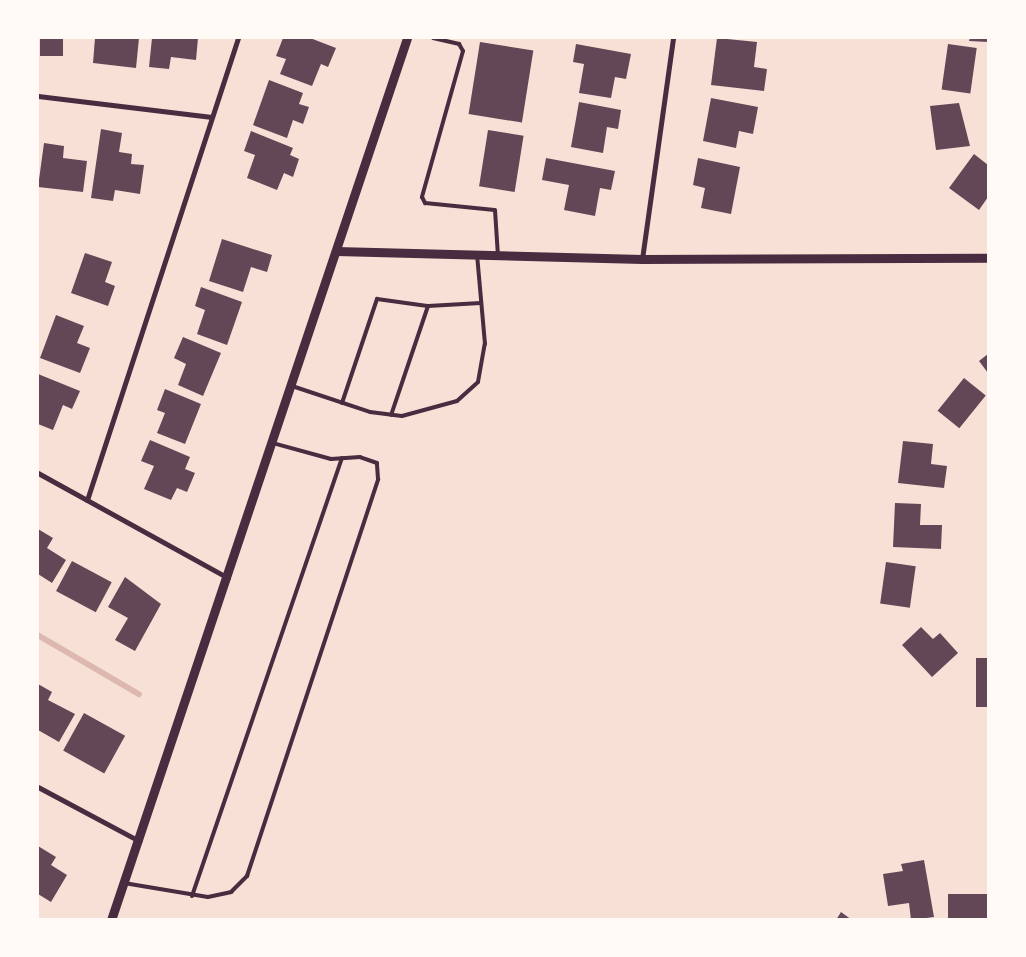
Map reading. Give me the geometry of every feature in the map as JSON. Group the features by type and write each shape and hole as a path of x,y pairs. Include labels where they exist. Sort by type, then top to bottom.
{"street":[{"path":"87,500 238,38"},
{"path":"111,920 228,578 407,38"},
{"path":"642,259 673,38"},
{"path":"38,96 212,117"},
{"path":"336,251 642,259 988,258"},
{"path":"38,472 228,578"},
{"path":"38,787 139,841"}],"lane":[{"path":"433,38 459,44 463,51 422,197 425,203 494,210 498,256"},
{"path":"292,386 342,403 402,416 457,401 478,382 485,344 476,255"},
{"path":"342,403 377,299 428,306 481,303"},
{"path":"392,415 428,306"},
{"path":"124,883 192,896 231,892 247,876 378,478 377,463 360,457 342,458 273,443"},
{"path":"192,896 342,458"}],"building":[{"path":"40,38 63,38 63,56 40,56"},
{"path":"95,38 139,38 136,68 93,63"},
{"path":"152,38 198,38 196,60 171,57 169,69 149,67"},
{"path":"283,38 310,38 336,48 328,67 321,64 312,86 280,74 286,59 276,56"},
{"path":"717,38 757,42 754,67 767,69 764,91 711,85"},
{"path":"970,38 988,38 988,42 969,41"},
{"path":"480,42 533,50 522,123 469,114"},
{"path":"576,44 631,54 626,79 615,77 611,98 579,93 584,64 573,62"},
{"path":"948,44 977,48 970,94 942,90"},
{"path":"269,80 303,93 299,104 309,107 303,124 293,120 287,138 253,125"},
{"path":"711,98 758,107 753,134 739,131 736,148 703,141"},
{"path":"579,102 621,110 618,129 607,127 603,153 571,147"},
{"path":"959,103 970,146 936,150 930,106"},
{"path":"101,129 122,133 119,152 132,154 131,164 144,165 140,194 115,190 113,201 91,198"},
{"path":"488,130 524,136 515,192 479,186"},
{"path":"251,131 293,148 290,155 299,159 293,177 284,173 277,190 247,178 255,155 244,151"},
{"path":"44,143 64,146 63,158 87,161 83,192 38,187"},
{"path":"974,154 988,165 988,197 979,210 949,188"},
{"path":"546,158 615,171 611,190 600,188 595,216 564,210 569,185 542,180"},
{"path":"698,158 740,167 731,214 701,208 705,188 693,185"},
{"path":"222,239 272,255 267,272 251,267 243,292 209,281"},
{"path":"85,253 112,262 105,282 115,286 108,306 71,293"},
{"path":"201,287 242,302 227,345 197,334 205,310 195,306"},
{"path":"56,315 84,326 77,343 90,348 80,373 40,358"},
{"path":"183,337 221,353 203,396 178,385 186,364 174,358"},
{"path":"988,354 988,373 979,361"},
{"path":"38,374 80,391 72,409 63,405 53,430 38,424"},
{"path":"964,378 986,396 959,428 938,411"},
{"path":"165,389 201,404 185,444 157,433 165,413 157,410"},
{"path":"150,440 190,457 185,469 195,473 187,492 177,488 171,500 144,489 154,466 141,461"},
{"path":"903,441 933,444 931,464 947,466 944,488 898,483"},
{"path":"895,503 921,504 920,525 942,525 941,549 893,547"},
{"path":"38,529 53,538 47,548 66,560 52,583 38,574"},
{"path":"72,561 112,582 96,612 56,591"},
{"path":"886,562 916,566 910,608 880,604"},
{"path":"125,577 161,604 135,651 115,640 128,618 108,607"},
{"path":"921,627 933,639 940,633 958,653 932,677 902,645"},
{"path":"976,658 988,658 988,707 976,707"},
{"path":"38,684 52,692 48,700 75,714 59,742 38,730"},
{"path":"84,713 125,736 104,773 63,751"},
{"path":"38,846 56,857 51,865 67,875 51,902 38,894"},
{"path":"924,860 934,917 911,920 909,903 888,906 883,874 903,871 901,864"},
{"path":"948,894 988,894 988,920 948,920"},
{"path":"841,912 852,920 836,920"}],"waterway":[{"path":"38,635 139,694"}]}
